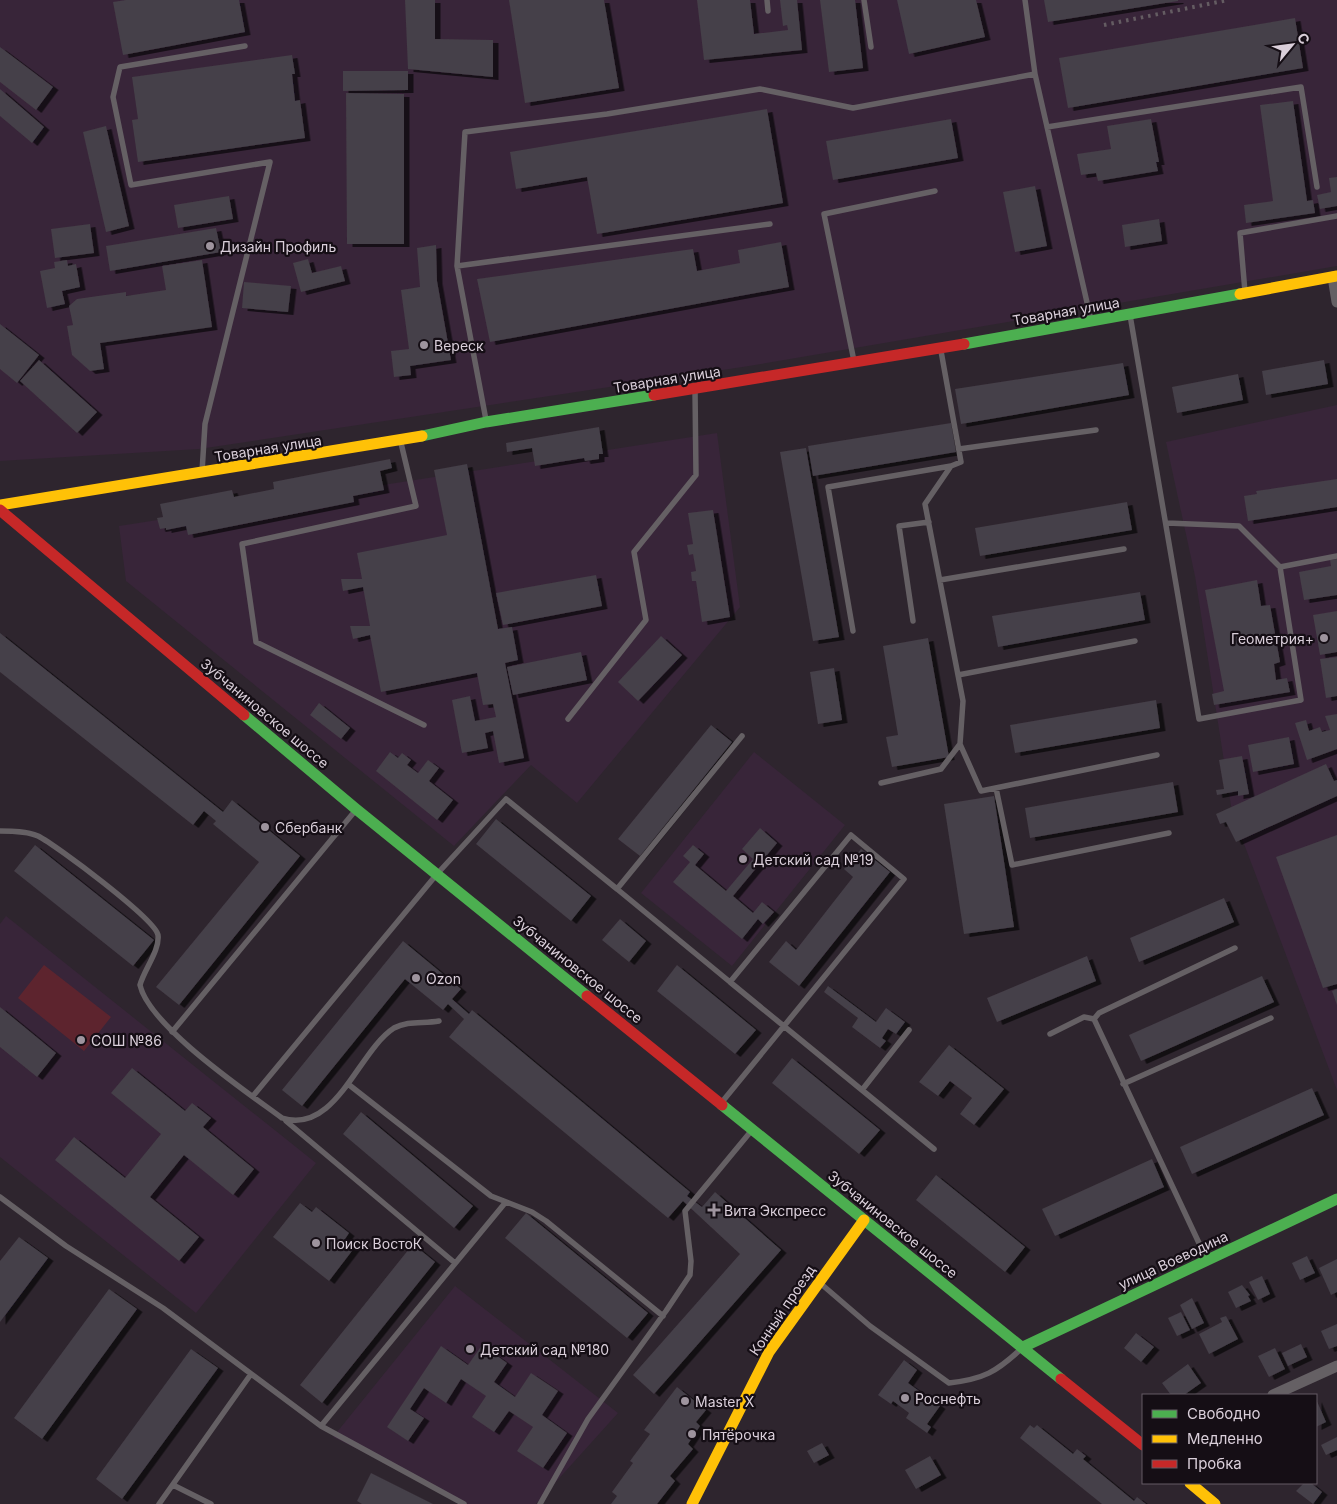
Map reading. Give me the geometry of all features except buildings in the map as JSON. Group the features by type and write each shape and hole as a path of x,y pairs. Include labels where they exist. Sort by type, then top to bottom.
{"street":[{"name":"Товарная улица","path":"0,505 202,474 401,441 486,422 695,390 941,349 1335,276"},
{"path":"1335,276 1337,302"},
{"name":"Зубчаниновское шоссе","path":"0,510 356,809 1142,1444"},
{"name":"улица Воеводина","path":"1023,1347 1337,1199"},
{"name":"Конный проезд","path":"692,1504 769,1352 864,1220"},
{"path":"1275,1394 1337,1366"},
{"path":"1191,1484 1215,1504"}],"lane":[{"path":"767,0 768,11"},
{"path":"864,0 871,47"},
{"path":"1025,0 1035,74 1092,322"},
{"path":"202,474 205,424 270,162 132,185 113,97 120,67 245,46"},
{"path":"486,422 457,266 465,132 607,114 760,89 853,108 1035,74"},
{"path":"1047,127 1301,87 1317,187"},
{"path":"855,363 824,214 935,191"},
{"path":"1244,292 1240,233 1337,216"},
{"path":"457,266 770,224"},
{"path":"1130,315 1199,719 1301,700 1280,568 1239,526 1167,523"},
{"path":"854,631 828,487 951,466 961,462 941,349"},
{"path":"568,719 646,620 634,552 696,475 695,390"},
{"path":"959,449 1096,430"},
{"path":"401,441 416,506 242,544 256,642 424,725"},
{"path":"951,466 925,504 963,701 960,744 981,790 1157,755"},
{"path":"913,621 899,526 929,522"},
{"path":"940,580 1124,549"},
{"path":"1280,568 1337,556"},
{"path":"958,675 1135,641"},
{"path":"617,889 742,736"},
{"path":"881,783 941,769 960,744"},
{"path":"996,788 1012,865 1169,833"},
{"path":"253,1096 437,874 506,799 934,1149"},
{"path":"172,1032 356,809"},
{"path":"0,831 36,835 54,845 142,914 153,925 158,934 158,947 148,964 140,985 148,1003 172,1032 282,1118 455,1263"},
{"path":"721,1104 904,879 850,835 730,982"},
{"path":"1094,1020 1099,1013 1235,948"},
{"path":"1050,1034 1084,1017 1094,1020 1207,1260"},
{"path":"1123,1084 1271,1018"},
{"path":"282,1118 293,1121 305,1121 321,1112 344,1091 375,1046 394,1029 405,1024 439,1021"},
{"path":"862,1090 909,1030"},
{"path":"348,1084 479,1188 505,1202 532,1212 546,1221 663,1316"},
{"path":"540,1504 588,1419 663,1316 690,1275 691,1261 685,1211 752,1129"},
{"path":"0,1197 66,1246 163,1308 321,1426 464,1504"},
{"path":"321,1426 505,1202"},
{"path":"819,1283 870,1326 949,1383 976,1380 993,1372 1023,1347"},
{"path":"159,1504 251,1374"},
{"path":"173,1485 211,1504"}],"shaded area":[{"path":"0,0 1337,0 1337,266 749,366 199,449 0,461"},
{"path":"1337,405 1337,1090 1232,812 1195,576 1166,442"},
{"path":"717,433 740,607 577,803 531,765 454,846 126,581 119,526"},
{"name":"Детский сад №19","path":"754,752 845,825 732,966 641,893"},
{"name":"СОШ №86","path":"6,916 316,1163 196,1313 0,1157 0,924"},
{"path":"44,965 111,1017 84,1051 18,998"},
{"name":"Детский сад №180","path":"455,1286 618,1413 536,1504 468,1504 333,1437"}],"railway":[{"path":"1104,25 1228,0"}],"traffic: fast":[{"path":"964,344 1240,294"},
{"path":"422,436 486,422 654,395"},
{"path":"244,715 356,809 587,996"},
{"path":"722,1105 1061,1379"},
{"path":"1023,1347 1337,1199"}],"traffic: slow":[{"path":"1240,294 1337,276"},
{"path":"0,505 422,436"},
{"path":"692,1504 769,1352 864,1220"},
{"path":"1191,1484 1215,1504"}],"traffic: jam":[{"path":"654,395 964,344"},
{"path":"0,510 244,715"},
{"path":"587,996 722,1105"},
{"path":"1061,1379 1142,1444"}],"place":[{"name":"Дизайн Профиль","path":"210,246"},
{"name":"Вереск","path":"424,345"},
{"name":"Геометрия+","path":"1324,638"},
{"name":"Сбербанк","path":"265,827"},
{"name":"Детский сад №19","path":"743,859"},
{"name":"Ozon","path":"416,978"},
{"name":"СОШ №86","path":"81,1040"},
{"name":"Вита Экспресс","path":"714,1210"},
{"name":"Поиск ВостоК","path":"316,1243"},
{"name":"Детский сад №180","path":"470,1349"},
{"name":"Роснефть","path":"905,1398"},
{"name":"Master X","path":"685,1401"},
{"name":"Пятёрочка","path":"692,1434"}]}
